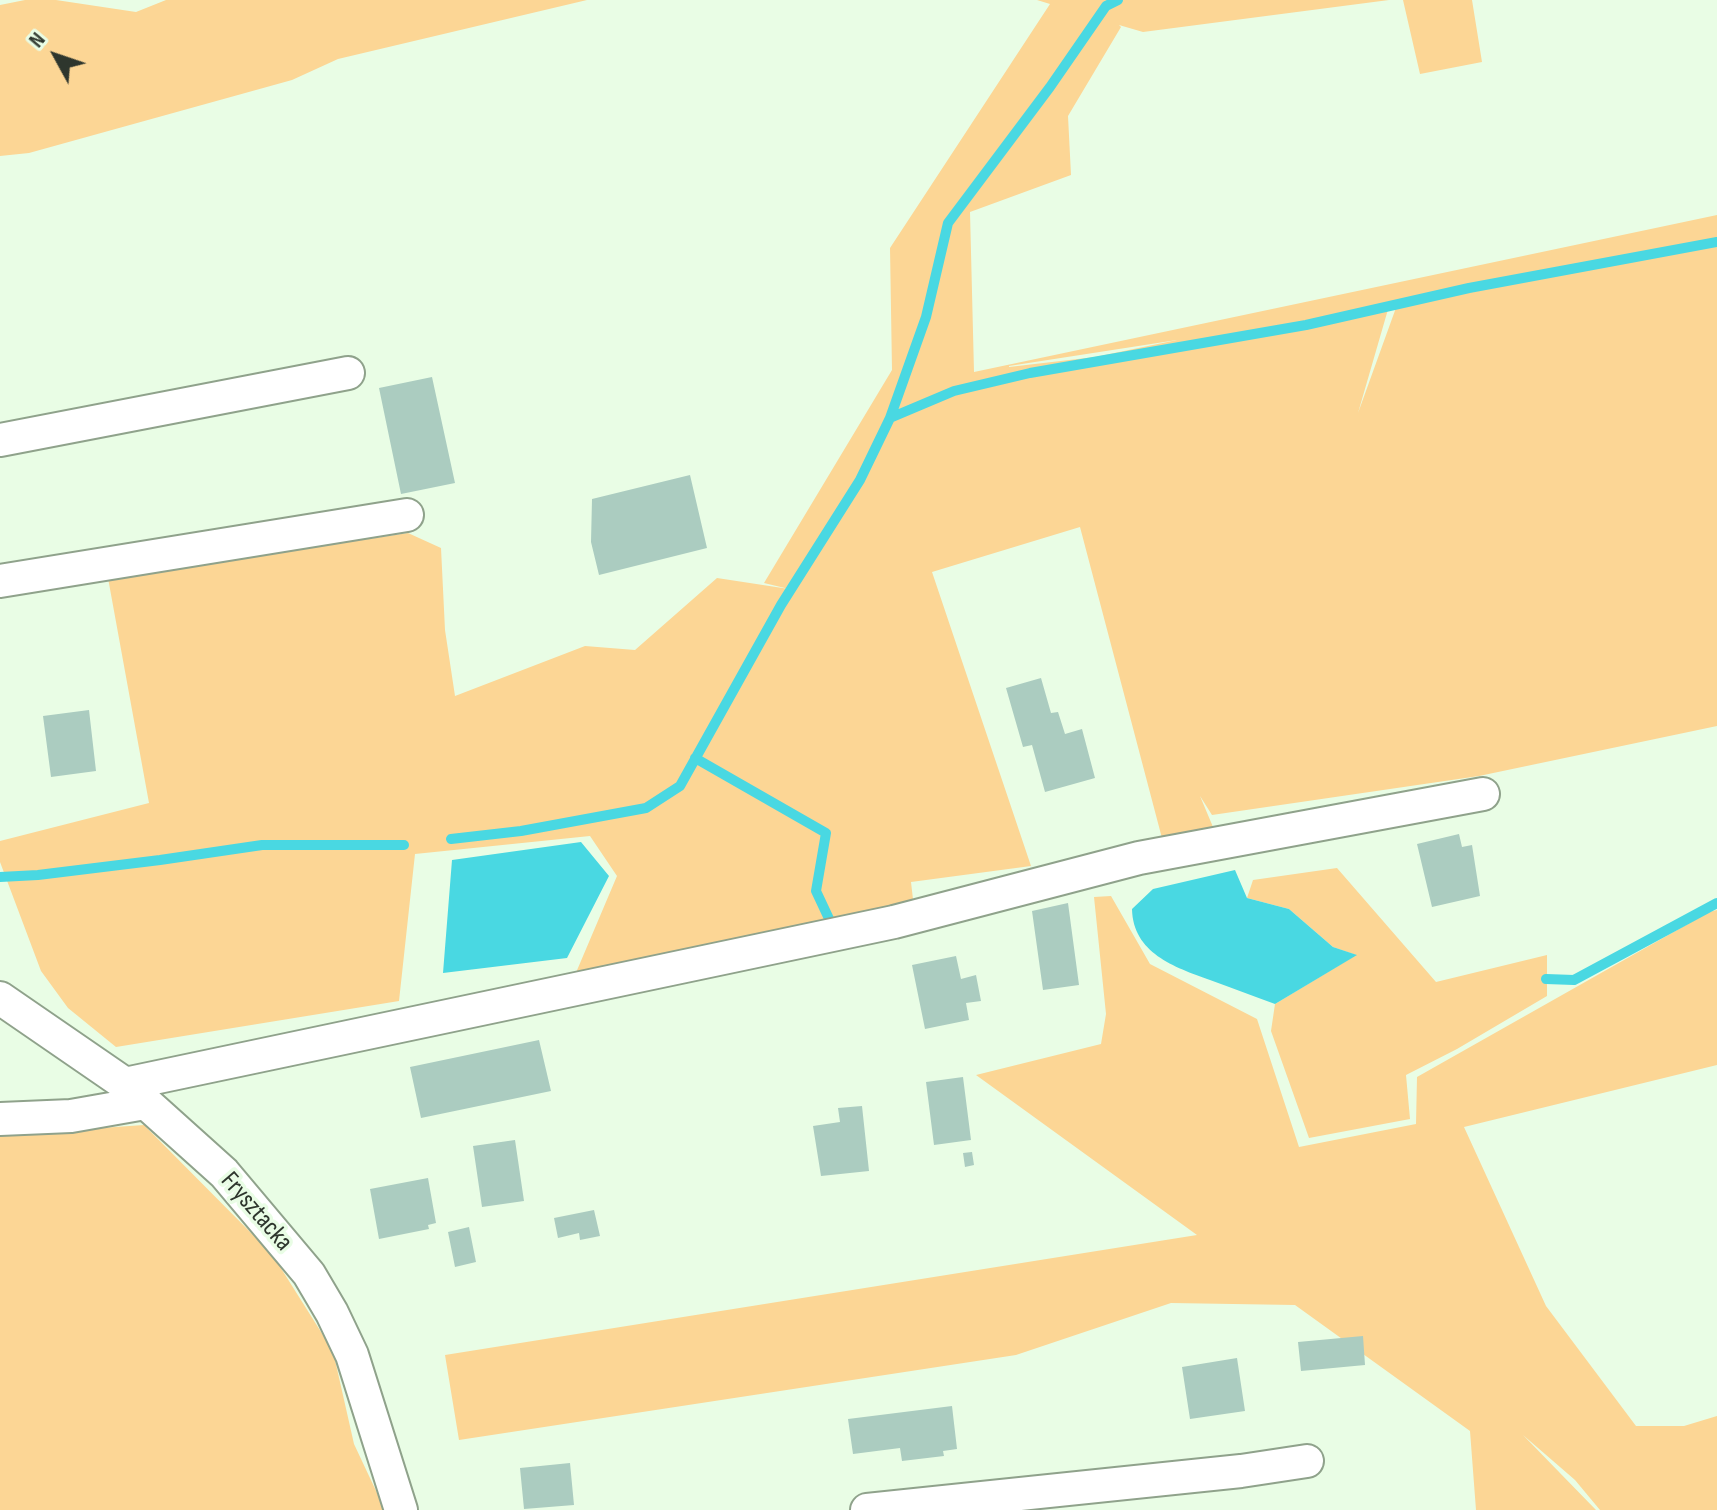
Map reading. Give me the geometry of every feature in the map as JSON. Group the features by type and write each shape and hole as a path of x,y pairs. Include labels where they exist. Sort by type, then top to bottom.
{"street":[{"path":"0,440 348,373"},
{"path":"0,581 407,515"},
{"path":"0,1119 71,1116 135,1094 894,922 1139,858 1483,794"},
{"name":"Frysztacka","path":"0,998 135,1094 224,1173 309,1274 352,1355 401,1510"},
{"path":"867,1510 1241,1471 1307,1461"}],"shaded area":[{"path":"25,0 56,0 136,12 166,0 587,0 338,59 292,80 29,153 0,156 0,5"},
{"path":"1037,0 1389,0 1143,32 1119,25 1121,27 1068,116 1071,175 970,212 974,372 1717,215 1717,726 1479,776 1212,815 1200,796 1213,827 1163,842 1080,527 932,572 1031,866 911,882 914,908 575,975 617,876 590,836 415,854 399,1001 116,1047 68,1008 41,971 0,862 0,841 149,803 108,578 408,533 441,548 445,630 455,696 585,646 635,650 717,578 789,589 764,583 892,370 890,248 1050,4","holes":["1397,305 1358,413 1389,306","1177,340 1095,357 1009,367 1009,366"]},
{"path":"1403,0 1472,0 1482,62 1420,74"},
{"path":"1337,868 1436,982 1547,955 1547,996 1406,1075 1410,1119 1309,1138 1271,1031 1275,1004 1356,955 1333,947 1289,909 1247,898 1253,880"},
{"path":"1111,896 1150,964 1257,1019 1299,1147 1416,1124 1417,1077 1717,910 1717,1065 1464,1127 1546,1306 1636,1426 1684,1426 1717,1416 1717,1510 1600,1510 1575,1480 1523,1435 1596,1510 1476,1510 1470,1431 1295,1305 1171,1303 1016,1355 459,1440 445,1355 1197,1235 976,1075 1101,1044 1106,1014 1094,897"},
{"path":"144,1125 272,1254 333,1351 354,1444 385,1510 0,1510 0,1135"}],"water":[{"path":"581,842 609,876 567,958 443,973 452,860"},
{"path":"1235,870 1247,898 1289,909 1333,947 1357,955 1275,1004 1183,970 1158,956 1140,937 1132,909 1153,889"}],"building":[{"path":"432,377 455,483 401,494 379,388"},
{"path":"690,475 707,548 599,575 591,542 592,499"},
{"path":"1041,678 1051,713 1058,712 1065,734 1082,729 1095,778 1045,792 1032,745 1023,747 1006,688"},
{"path":"89,710 96,771 51,777 43,716"},
{"path":"1459,834 1462,847 1472,845 1480,896 1432,907 1417,844"},
{"path":"1068,903 1079,985 1043,990 1032,911"},
{"path":"956,956 961,979 976,975 981,1001 966,1003 969,1020 925,1029 912,965"},
{"path":"539,1040 551,1091 421,1118 410,1067"},
{"path":"963,1077 971,1140 934,1145 926,1082"},
{"path":"862,1106 869,1171 821,1176 813,1126 840,1122 838,1108"},
{"path":"515,1140 524,1201 482,1207 473,1146"},
{"path":"972,1152 974,1165 965,1167 963,1153"},
{"path":"428,1178 436,1223 428,1225 429,1229 379,1239 370,1189"},
{"path":"594,1210 600,1236 580,1240 579,1233 558,1238 554,1218"},
{"path":"469,1227 476,1262 455,1267 448,1232"},
{"path":"1363,1336 1365,1365 1301,1371 1298,1342"},
{"path":"1237,1358 1245,1411 1190,1419 1182,1367"},
{"path":"952,1406 957,1449 943,1451 944,1456 902,1461 900,1448 853,1454 848,1419"},
{"path":"570,1463 574,1505 524,1509 520,1468"}],"waterway":[{"path":"451,839 521,831 646,808 680,786 781,605 860,480 890,418 926,317 948,223 1050,87 1106,6 1118,0"},
{"path":"890,418 954,391 1030,373 1306,325 1469,288 1717,242"},
{"path":"695,758 826,833 816,891 831,923"},
{"path":"0,877 38,875 262,845 404,845"},
{"path":"1546,979 1574,980 1717,903"}]}
